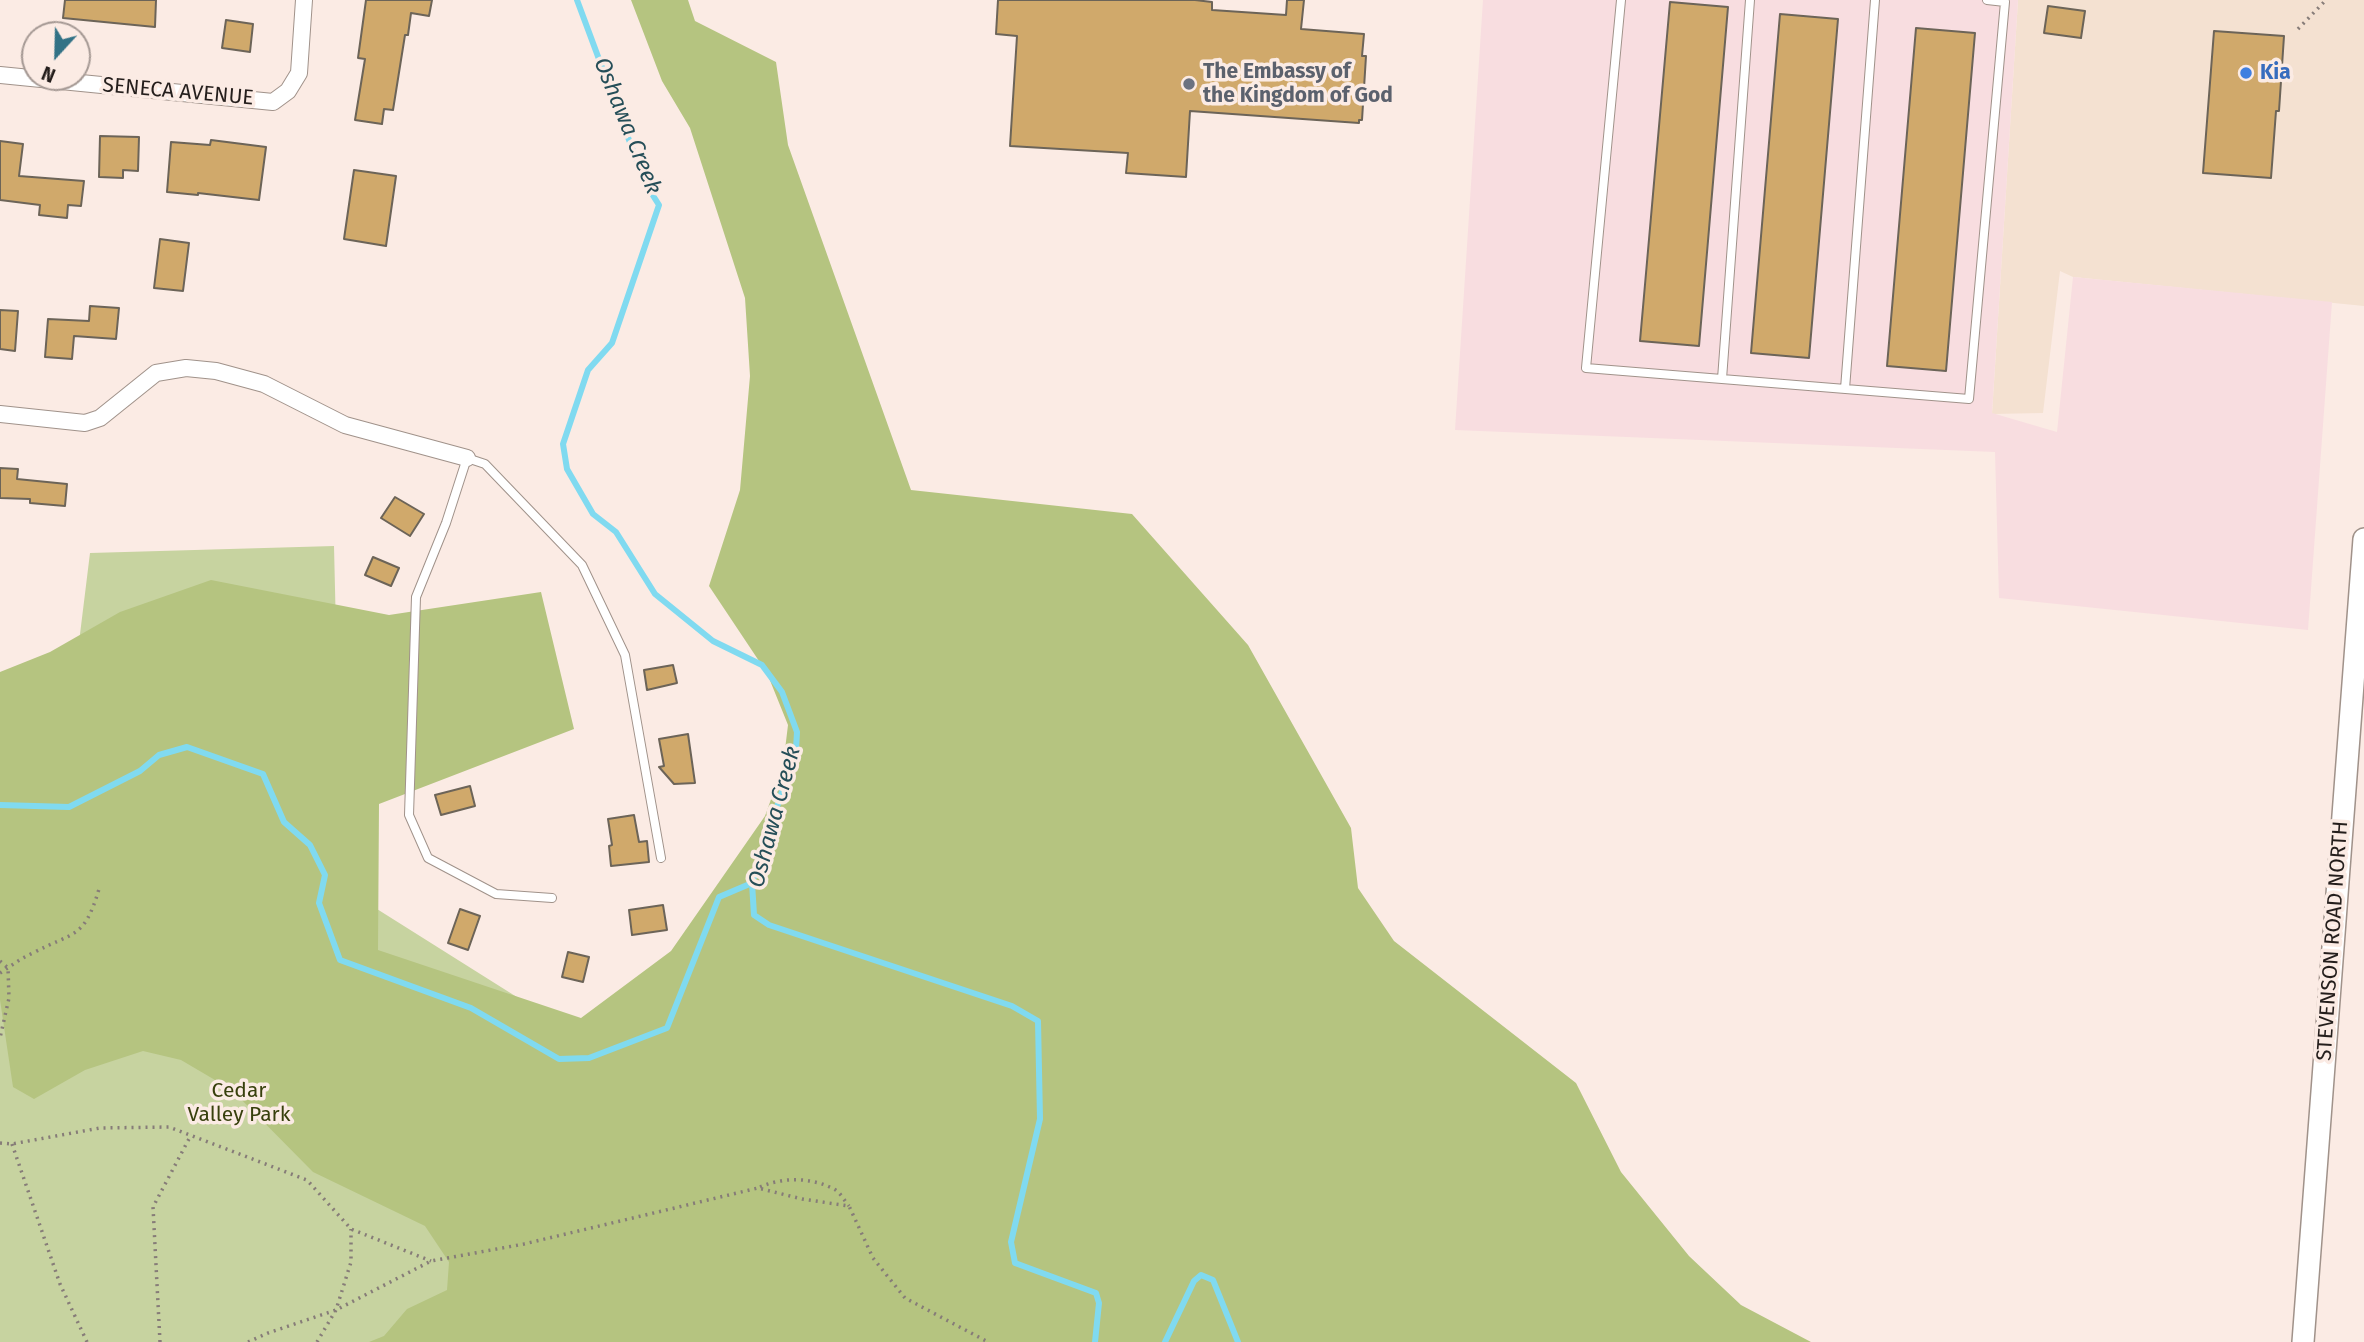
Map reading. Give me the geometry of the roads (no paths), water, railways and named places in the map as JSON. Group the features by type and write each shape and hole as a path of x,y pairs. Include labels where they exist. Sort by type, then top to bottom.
{"street":[{"name":"SENECA AVENUE","path":"0,75 273,102 288,91 299,73 304,0"},
{"path":"0,414 85,423 100,418 156,373 186,368 216,372 264,384 345,425 467,458"},
{"name":"STEVENSON ROAD NORTH","path":"2303,1342 2364,539"}],"lane":[{"path":"1620,0 1586,369 1969,399 2005,2 1987,0"},
{"path":"1722,379 1750,0"},
{"path":"1845,389 1875,0"},
{"path":"552,898 496,894 428,858 409,815 416,597 446,523 467,458 485,464 582,565 625,655 661,858"}],"waterway":[{"name":"Oshawa Creek","path":"577,0 645,183 659,205 612,343 588,370 563,444 567,469 593,514 616,532 655,594 713,641 762,665 782,692 797,732 796,749 752,883 754,915 769,925 1012,1006 1038,1021 1040,1119 1011,1242 1015,1263 1096,1293 1099,1303 1095,1342"},
{"path":"0,805 69,807 140,771 159,755 187,747 263,774 284,822 310,845 325,875 319,903 340,960 471,1008 559,1059 589,1058 667,1028 719,897 752,883"},
{"name":"Oshawa Creek","path":"1165,1342 1194,1281 1201,1275 1213,1280 1238,1342"}],"place":[{"name":"Kia","path":"2246,73"},
{"name":"The Embassy of the Kingdom of God","path":"1189,84"}],"park label":[{"name":"Cedar Valley Park","path":"239,1103"}]}
